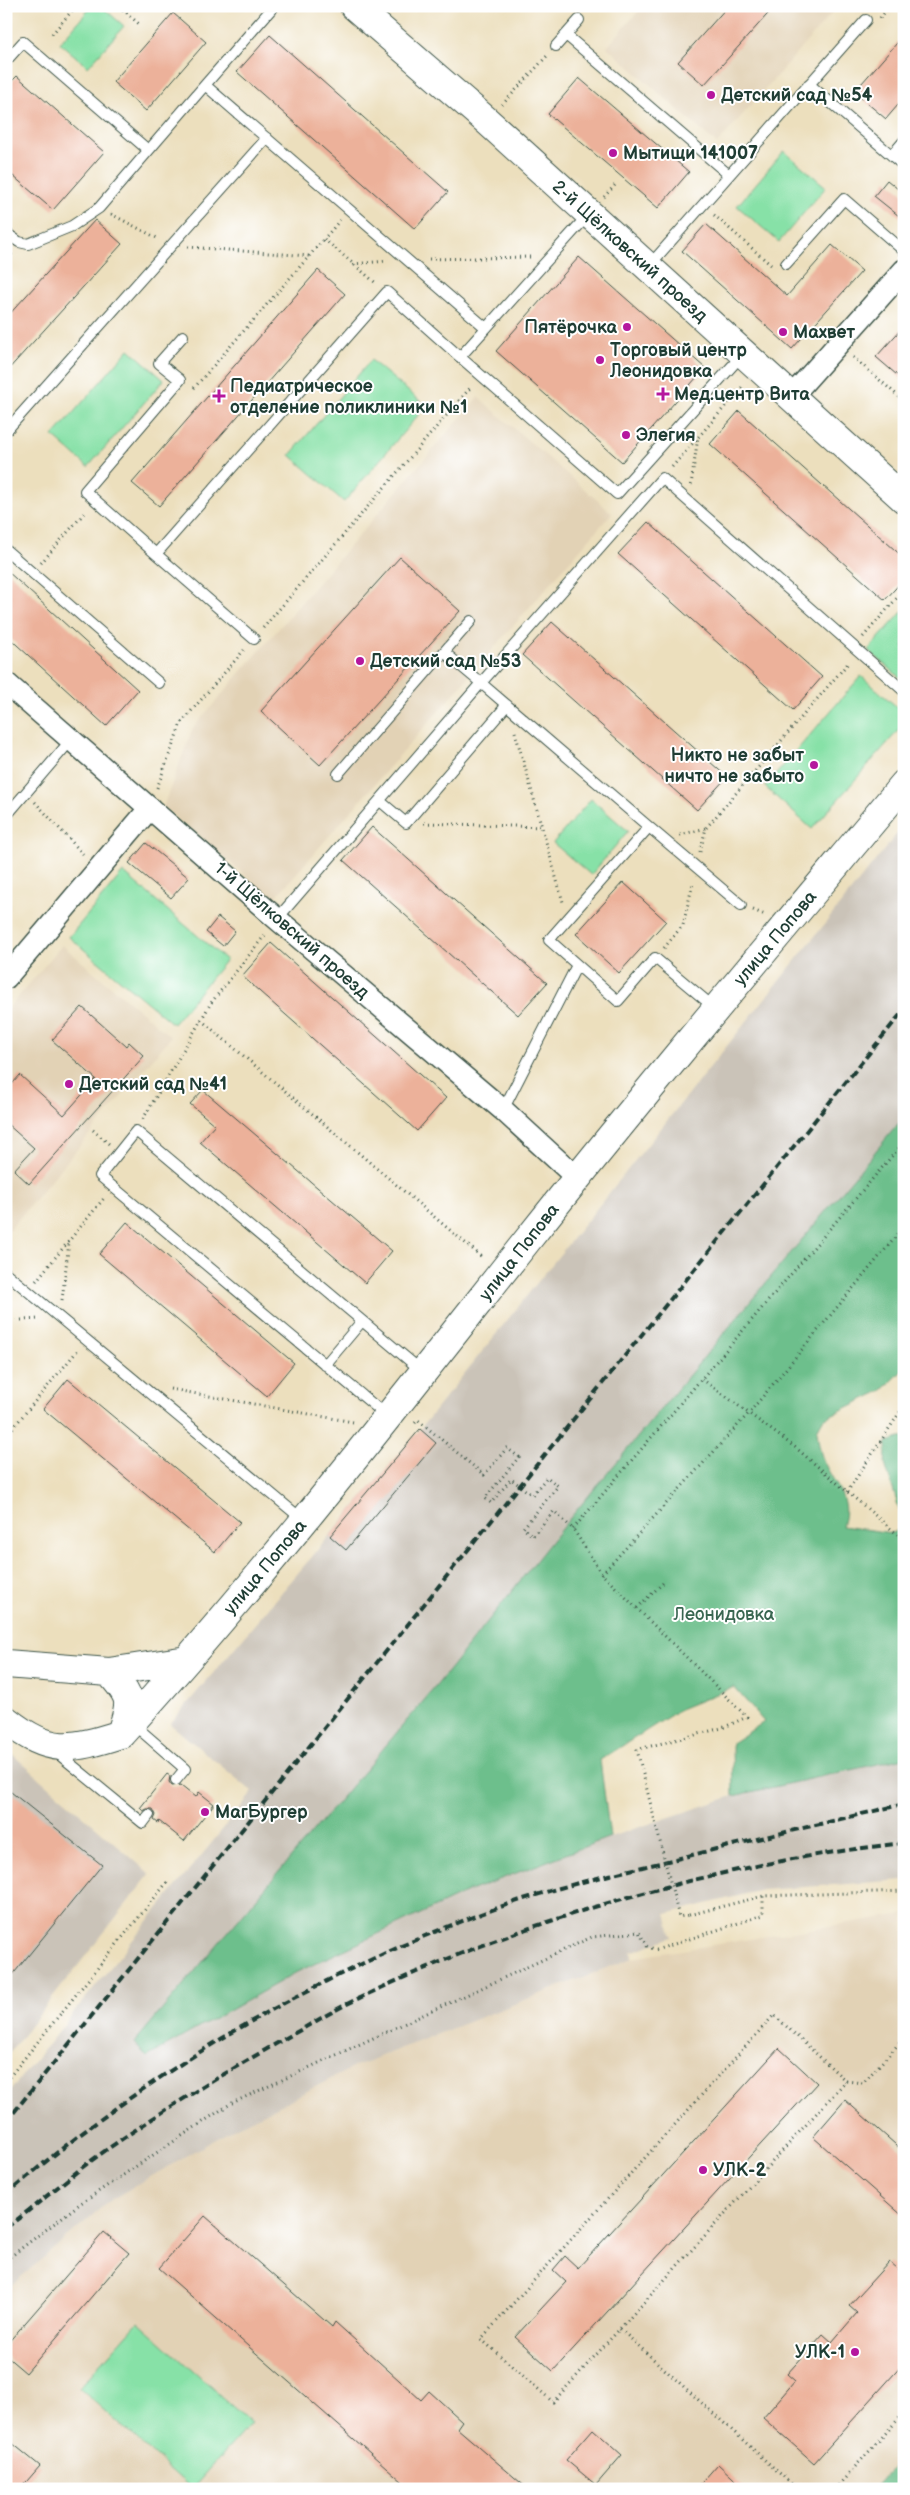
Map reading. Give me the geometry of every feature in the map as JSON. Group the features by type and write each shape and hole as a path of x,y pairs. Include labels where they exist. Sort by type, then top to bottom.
{"street":[{"name":"2-й Щёлковский проезд","path":"354,6 487,121 790,398 904,499"},
{"path":"790,398 904,270"},
{"name":"1-й Щёлковский проезд","path":"6,683 277,919 503,1110 577,1178"},
{"name":"улица Попова","path":"126,1728 187,1660 304,1520 424,1373 577,1178 904,784"},
{"path":"6,978 150,808"},
{"path":"9,1669 109,1672 187,1660"},
{"path":"9,1719 50,1746 83,1746 126,1728 129,1708 126,1691 109,1672"}],"lane":[{"path":"6,233 20,242 28,244 72,226 99,208 274,6"},
{"path":"556,46 579,20"},
{"path":"647,267 866,20"},
{"path":"566,35 729,175"},
{"path":"6,61 23,42 148,150"},
{"path":"809,84 904,166"},
{"path":"205,85 486,328"},
{"path":"6,431 266,138"},
{"path":"892,155 904,142"},
{"path":"786,264 844,199 904,251"},
{"path":"460,357 589,214"},
{"path":"156,554 387,292 618,494 742,354"},
{"path":"184,336 159,363 180,380 85,490 254,639"},
{"path":"277,919 481,683 662,478 904,691"},
{"path":"6,550 159,682"},
{"path":"338,774 471,621"},
{"path":"444,652 741,905"},
{"path":"380,801 406,823 507,705"},
{"path":"6,816 71,740"},
{"path":"649,826 549,940 618,1001 655,958 717,1009"},
{"path":"503,1110 577,965"},
{"path":"388,1417 100,1176 136,1131 424,1373"},
{"path":"6,1273 304,1520"},
{"path":"325,1365 362,1321"},
{"path":"126,1728 185,1769 176,1780"},
{"path":"50,1746 143,1823 149,1815"}],"path":[{"path":"52,34 76,6"},
{"path":"119,6 139,24"},
{"path":"487,121 556,46"},
{"path":"702,205 779,272 786,264"},
{"path":"99,208 171,246 310,256"},
{"path":"193,389 349,210"},
{"path":"324,240 387,292"},
{"path":"353,264 406,259 551,256"},
{"path":"838,344 904,401"},
{"path":"150,808 181,722 481,376"},
{"path":"662,478 746,383"},
{"path":"689,502 698,436"},
{"path":"32,572 96,500"},
{"path":"655,958 683,925 706,828 904,590"},
{"path":"507,705 568,919"},
{"path":"26,792 98,870"},
{"path":"406,823 542,827"},
{"path":"664,839 706,828"},
{"path":"136,1131 211,1003 277,919"},
{"path":"201,1020 486,1260"},
{"path":"573,1529 903,1145"},
{"path":"27,1291 113,1187"},
{"path":"602,1574 748,1413 904,1227"},
{"path":"6,1321 59,1318 69,1241"},
{"path":"6,1436 86,1340"},
{"path":"702,1379 796,1448 904,1540"},
{"path":"140,1384 360,1424"},
{"path":"848,1492 904,1406"},
{"path":"418,1420 484,1475 507,1448 518,1457 485,1498 492,1503 510,1478 532,1495 547,1477 558,1486 523,1528 533,1536 554,1511 573,1529 602,1574 746,1717 722,1728 637,1750 678,1917 763,1896 904,1890"},
{"path":"637,1608 664,1582"},
{"path":"6,2081 169,1880"},
{"path":"6,2260 81,2203 230,2104 592,1937 639,1932 647,1946 656,1950 763,1915 763,1896"},
{"path":"846,2081 553,2402 481,2339 774,2015 846,2081 863,2083 904,2038"},
{"path":"620,2329 797,2489"},
{"path":"834,2489 904,2413"}],"shaded area":[{"name":"Детский сад №54","path":"643,6 838,6 717,144 607,47"},
{"path":"478,397 612,513 274,899 163,807 193,728"},
{"path":"904,825 904,1117 566,1523 147,2056 297,1972 467,1892 610,1837 733,1796 904,1758 904,1880 762,1890 666,1914 672,1937 631,1952 632,1958 356,2066 235,2128 109,2201 6,2290 6,2096 253,1792 170,1724 420,1429"},
{"name":"Детский сад №41","path":"62,945 171,1037 6,1234 6,1011"},
{"path":"6,1749 150,1874 6,2057"},
{"path":"904,1914 904,2489 6,2489 6,2290 109,2201 235,2128 356,2066 632,1958"}],"green space":[{"path":"92,6 101,6 124,26 88,67 60,43"},
{"path":"784,151 826,187 779,242 737,206"},
{"path":"129,349 164,380 88,467 53,436"},
{"path":"371,360 426,406 344,502 290,455"},
{"path":"904,610 904,681 868,650"},
{"path":"861,676 904,713 904,724 812,829 765,787"},
{"path":"591,799 628,831 591,875 553,843"},
{"path":"123,872 226,960 173,1024 69,937"},
{"name":"Леонидовка","path":"904,1117 904,1369 883,1390 823,1419 817,1430 823,1460 838,1487 845,1508 842,1526 892,1533 901,1528 902,1518 885,1464 887,1442 904,1437 904,1758 733,1796 732,1743 764,1722 734,1687 682,1708 600,1760 610,1837 467,1892 297,1972 147,2057 134,2043 437,1685 566,1523"},
{"path":"138,2322 251,2423 192,2489 79,2388"},
{"path":"904,2454 904,2489 873,2489"}],"building":[{"path":"728,6 775,6 704,85 678,62"},
{"path":"173,13 206,42 146,111 113,82"},
{"path":"270,35 448,192 415,229 237,72"},
{"path":"904,35 904,98 886,119 854,92"},
{"path":"17,76 104,152 53,210 6,170 6,87"},
{"path":"579,78 689,172 658,208 548,114"},
{"path":"887,180 904,194 904,220 874,196"},
{"path":"95,220 122,244 6,372 6,318"},
{"path":"706,224 787,296 832,245 862,271 792,349 682,251"},
{"name":"Торговый центр Леонидовка","path":"579,257 705,368 622,462 496,351"},
{"path":"318,270 345,294 159,506 132,483"},
{"path":"904,326 904,381 876,357"},
{"path":"739,411 904,558 904,579 885,600 710,444"},
{"path":"648,522 822,677 793,710 618,554"},
{"name":"Детский сад №53","path":"400,557 460,611 320,765 261,711"},
{"path":"6,570 138,690 106,726 6,635"},
{"path":"552,622 727,777 697,810 522,655"},
{"path":"372,827 547,983 518,1015 343,860"},
{"path":"146,843 189,878 171,898 129,863"},
{"path":"623,882 666,921 619,973 576,934"},
{"path":"218,917 235,931 223,946 206,932"},
{"path":"271,943 446,1098 417,1131 242,976"},
{"path":"82,1007 126,1046 129,1042 144,1056 29,1184 14,1170 34,1148 6,1123 6,1091 20,1075 64,1115 96,1079 52,1040"},
{"path":"203,1090 392,1251 365,1283 200,1142 215,1125 190,1104"},
{"path":"127,1222 294,1363 267,1396 99,1254"},
{"path":"68,1379 240,1522 215,1552 43,1409"},
{"path":"420,1429 436,1443 346,1550 330,1536"},
{"path":"167,1774 170,1776 169,1782 172,1786 181,1785 196,1797 199,1792 214,1804 184,1841 159,1821 158,1823 154,1820 156,1815 153,1809 143,1811 140,1808"},
{"path":"6,1788 102,1865 6,1983"},
{"name":"УЛК-2","path":"779,2048 817,2083 553,2371 515,2337 566,2282 553,2270 565,2256 578,2268"},
{"path":"845,2100 904,2152 904,2217 813,2137"},
{"path":"205,2216 332,2327 335,2322 421,2400 429,2391 462,2421 457,2428 528,2489 411,2489 159,2268"},
{"path":"104,2232 129,2253 26,2373 6,2356 6,2345"},
{"name":"УЛК-1","path":"889,2262 904,2275 904,2363 814,2463 763,2418 795,2381 787,2374 823,2334 832,2342 857,2313 849,2306"},
{"path":"593,2429 622,2455 596,2485 566,2460"},
{"path":"6,2438 40,2466 20,2489 6,2489"},
{"path":"718,2464 745,2489 696,2489"}],"railway":[{"path":"6,2122 904,1010"},
{"path":"6,2195 119,2106 179,2065 241,2027 304,1992 369,1960 503,1906 545,1892 904,1804"},
{"path":"6,2228 88,2163 185,2098 339,2008 412,1974 548,1922 690,1881 833,1852 904,1843"}],"place":[{"name":"Детский сад №54","path":"711,95"},
{"name":"Мытищи 141007","path":"613,153"},
{"name":"Пятёрочка","path":"627,327"},
{"name":"Махвет","path":"783,332"},
{"name":"Торговый центр Леонидовка","path":"600,360"},
{"name":"Мед.центр Вита","path":"663,394"},
{"name":"Педиатрическое отделение поликлиники №1","path":"219,396"},
{"name":"Элегия","path":"626,435"},
{"name":"Детский сад №53","path":"360,661"},
{"name":"Никто не забыт ничто не забыто","path":"814,765"},
{"name":"Детский сад №41","path":"69,1084"},
{"name":"МагБургер","path":"205,1812"},
{"name":"УЛК-2","path":"703,2170"},
{"name":"УЛК-1","path":"855,2352"}]}
